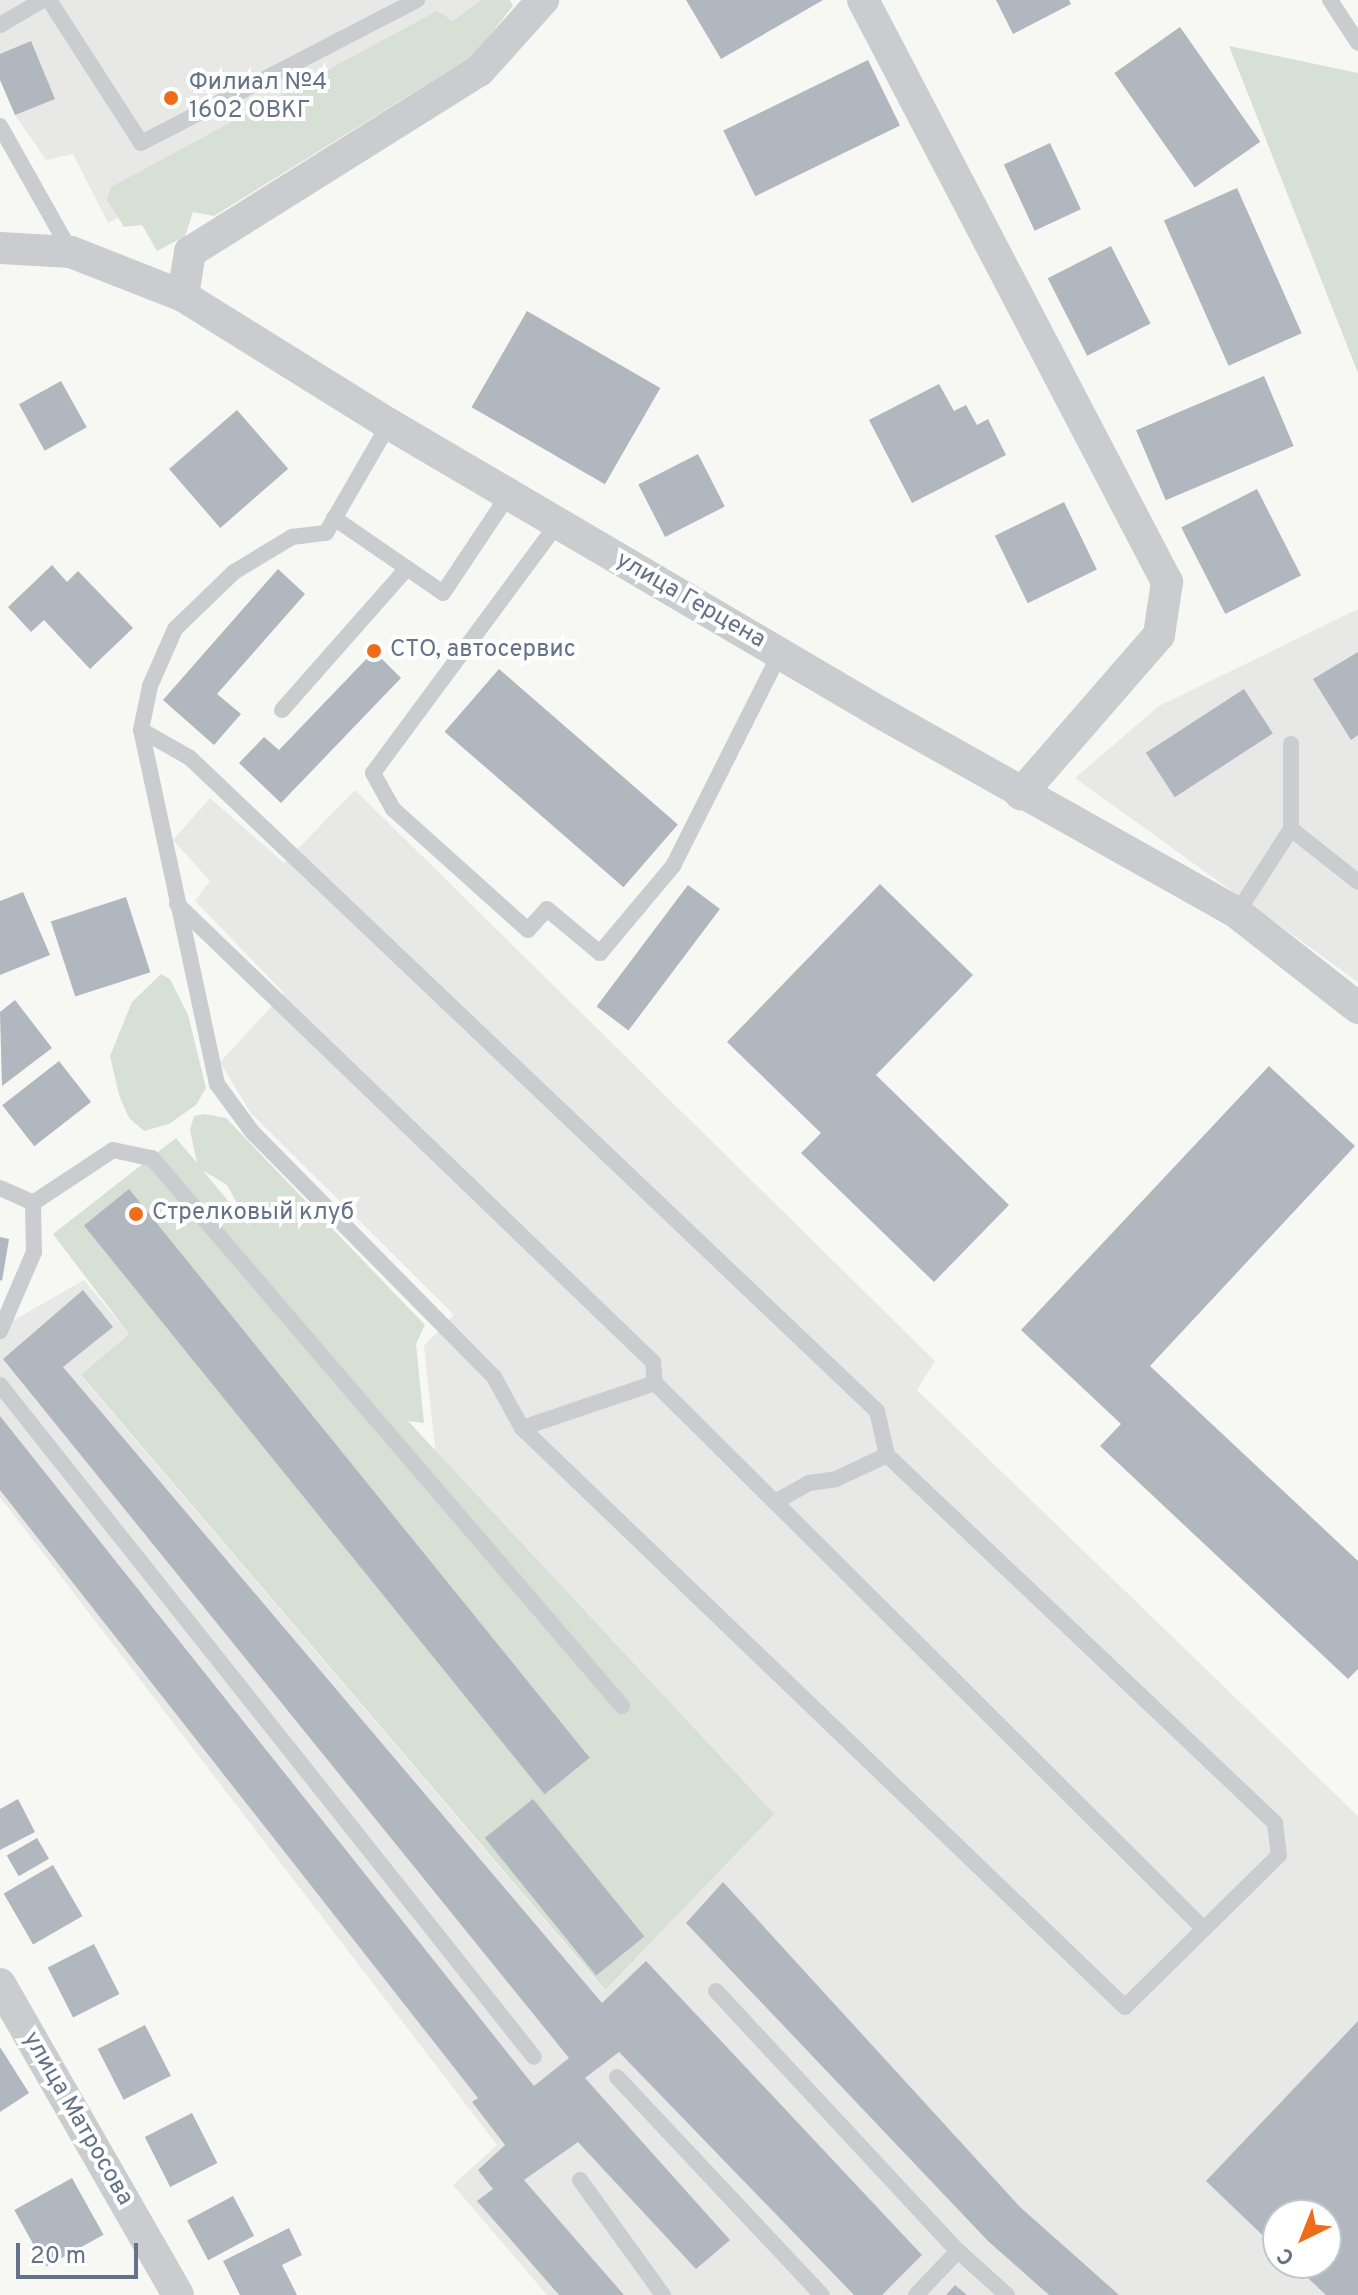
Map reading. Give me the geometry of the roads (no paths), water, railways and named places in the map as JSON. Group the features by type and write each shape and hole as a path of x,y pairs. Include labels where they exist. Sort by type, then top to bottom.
{"street":[{"path":"183,296 190,252 479,71 543,0"},
{"path":"863,0 1167,582 1159,635 1021,794"},
{"name":"улица Герцена","path":"0,248 71,252 183,296 389,424 780,653 1021,794 1237,913 1358,1008"},
{"name":"улица Матросова","path":"0,1984 178,2295"}],"lane":[{"path":"0,25 46,0 141,143 417,0"},
{"path":"1330,0 1358,43"},
{"path":"0,126 71,252"},
{"path":"141,730 190,758 877,1411 887,1455 1275,1823 1279,1855 1125,2007 522,1428 494,1377 253,1133 217,1084 141,730 150,686 175,629 234,572 292,537 326,533 389,424"},
{"path":"334,518 443,593 509,494"},
{"path":"558,523 373,773 393,809 528,930 547,909 600,953 673,866 780,653"},
{"path":"282,710 407,568"},
{"path":"1237,913 1291,829 1291,744"},
{"path":"1291,829 1358,882"},
{"path":"177,904 653,1362 655,1383 1204,1929"},
{"path":"33,1203 113,1150 152,1158 622,1706"},
{"path":"0,1188 33,1203"},
{"path":"0,1331 34,1252 33,1203"},
{"path":"522,1428 655,1383"},
{"path":"0,1385 534,2057"},
{"path":"775,1502 809,1483 836,1479 887,1455"},
{"path":"716,1991 958,2251 1007,2295"},
{"path":"617,2077 822,2295"},
{"path":"580,2180 663,2295"},
{"path":"916,2295 958,2251"}],"place":[{"name":"Филиал №4 1602 ОВКГ","path":"171,98"},
{"name":"СТО, автосервис","path":"374,651"},
{"name":"Стрелковый клуб","path":"136,1214"}]}
